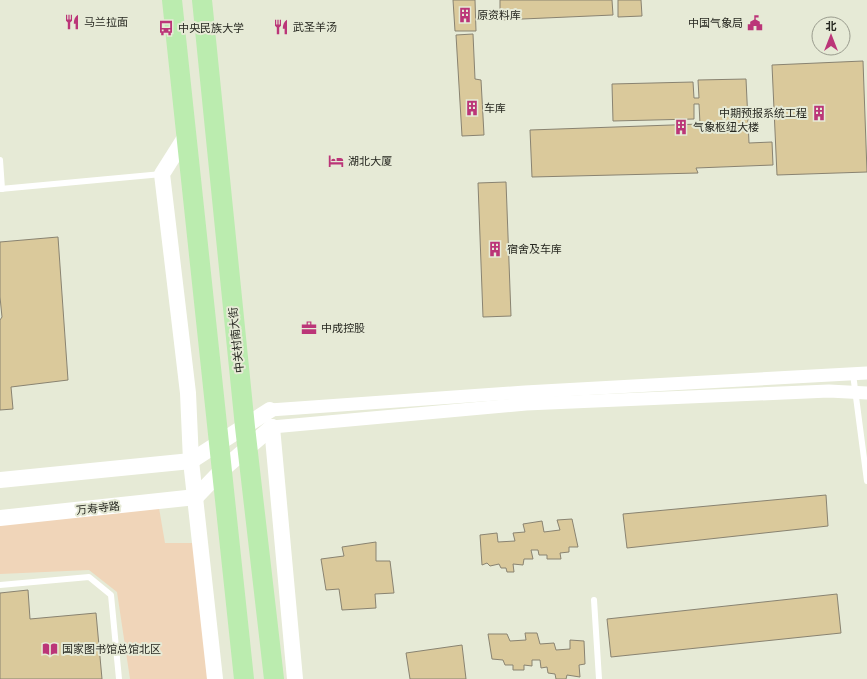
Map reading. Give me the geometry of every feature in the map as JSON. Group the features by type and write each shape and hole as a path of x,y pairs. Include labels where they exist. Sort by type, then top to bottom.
{"main road":[{"path":"172,0 244,679"},
{"name":"中关村南大街","path":"202,0 245,427 274,679"}],"street":[{"path":"186,136 162,174 188,393 191,461 215,679"},
{"path":"0,480 191,461 270,410 525,392 867,373"},
{"path":"196,497 222,470 272,427 526,404 829,391 861,393"},
{"path":"272,427 295,679"},
{"name":"万寿寺路","path":"0,518 196,497"}],"lane":[{"path":"0,160 1,189 162,174"},
{"path":"853,374 861,393 867,481"},
{"path":"0,585 89,576 110,595 119,679"},
{"path":"594,600 599,679"}],"shaded area":[{"path":"159,508 165,543 194,543 210,679 130,679 117,592 89,570 0,574 0,524"}],"building":[{"name":"原资料库","path":"453,0 475,0 476,31 455,31"},
{"path":"500,0 612,0 613,15 500,20"},
{"path":"618,0 641,0 642,16 618,17"},
{"name":"车库","path":"473,34 475,79 481,80 484,135 462,136 456,35"},
{"name":"中期预报系统工程","path":"863,61 867,172 777,175 772,65"},
{"name":"气象枢纽大楼","path":"746,79 749,143 772,142 773,165 696,168 698,173 532,177 530,130 700,124 699,104 694,104 694,119 613,121 612,84 693,82 694,98 699,98 698,80"},
{"name":"宿舍及车库","path":"506,182 511,316 483,317 478,183"},
{"path":"58,237 68,380 11,387 13,409 0,410 0,320 2,317 0,297 0,242"},
{"path":"826,495 828,526 627,548 623,514"},
{"path":"572,519 578,547 569,547 569,552 560,553 561,559 547,559 547,555 539,555 538,550 531,550 533,559 524,559 523,565 513,564 514,572 507,572 506,568 501,568 499,564 490,566 487,563 482,565 480,535 497,533 498,542 515,541 513,533 525,532 523,524 542,521 544,532 560,530 557,520"},
{"path":"376,542 376,561 390,561 394,593 375,594 376,608 342,610 339,589 326,590 321,559 344,556 342,547"},
{"name":"国家图书馆总馆北区","path":"28,590 30,619 96,613 102,679 0,679 0,593"},
{"path":"837,594 841,633 611,657 607,619"},
{"path":"525,633 537,633 540,644 554,643 556,650 570,649 570,640 584,641 585,664 579,665 580,677 567,675 566,679 556,679 555,674 548,673 547,667 541,668 540,660 532,660 532,666 524,665 524,670 513,670 513,665 505,665 503,660 492,659 488,634 507,634 510,641 526,640"},
{"path":"462,645 466,679 410,679 406,653"}],"place":[{"name":"原资料库","path":"465,15"},
{"name":"马兰拉面","path":"72,22"},
{"name":"中国气象局","path":"755,23"},
{"name":"武圣羊汤","path":"281,27"},
{"name":"中央民族大学","path":"166,28"},
{"name":"车库","path":"472,108"},
{"name":"中期预报系统工程","path":"819,113"},
{"name":"气象枢纽大楼","path":"681,127"},
{"name":"湖北大厦","path":"336,161"},
{"name":"宿舍及车库","path":"495,249"},
{"name":"中成控股","path":"309,328"},
{"name":"国家图书馆总馆北区","path":"50,649"}]}
